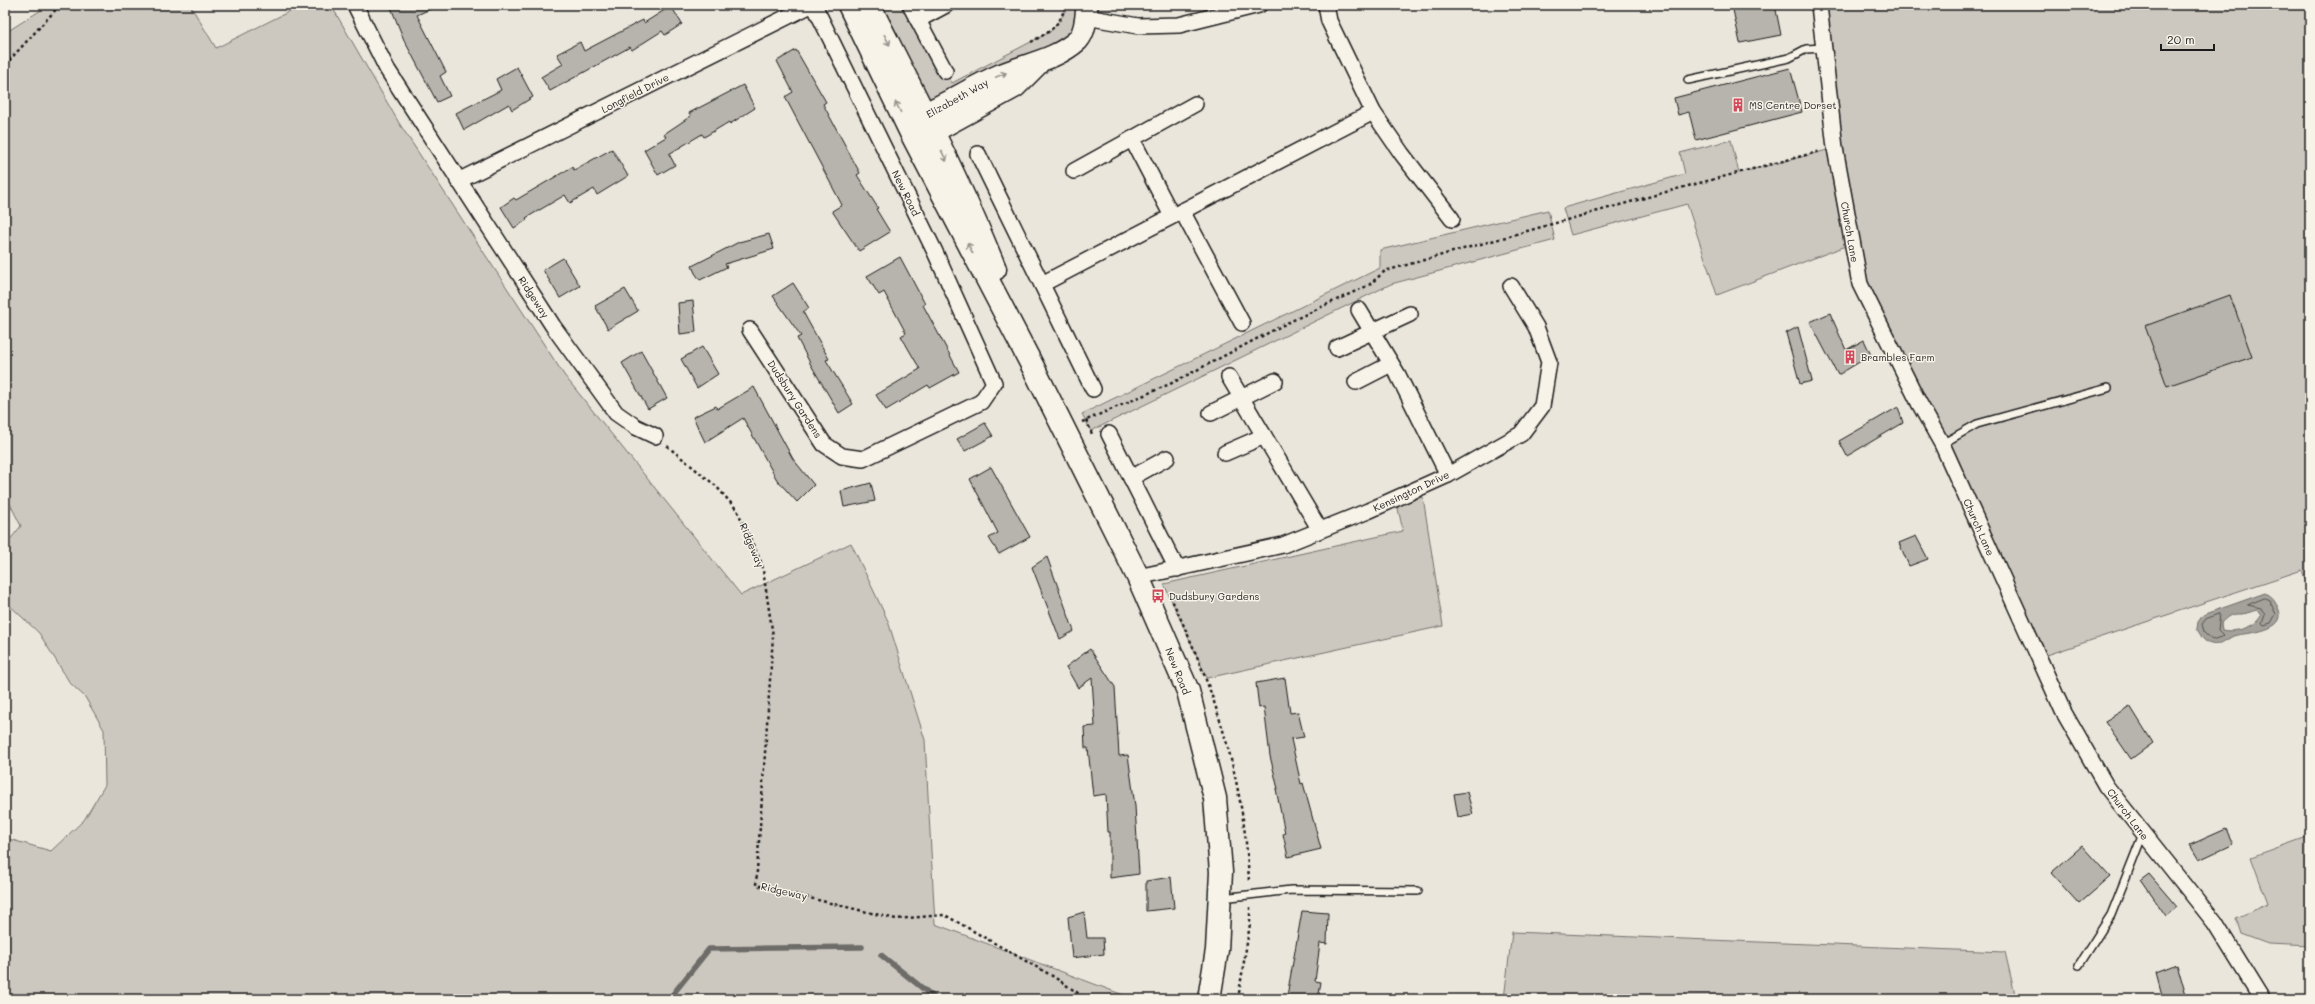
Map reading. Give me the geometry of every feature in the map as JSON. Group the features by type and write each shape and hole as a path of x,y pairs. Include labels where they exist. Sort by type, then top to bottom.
{"main road":[{"name":"New Road","path":"849,5 911,133 1034,369 1138,576 1190,698 1215,798 1221,872 1217,950 1209,999"},
{"name":"New Road","path":"869,5 929,124 978,229 1034,369"}],"street":[{"name":"Ridgeway","path":"355,5 387,69 553,326 616,413 636,427 655,436"},
{"name":"Longfield Drive","path":"458,181 812,5"},
{"name":"New Road","path":"812,5 935,252 994,383"},
{"path":"910,5 945,71"},
{"path":"918,20 946,5"},
{"path":"1087,11 1138,26 1179,25 1259,5"},
{"path":"1326,5 1329,21 1373,112 1402,154 1452,219"},
{"name":"Church Lane","path":"1819,5 1835,148 1860,284 1919,403 1942,444 2063,711 2106,786 2215,923 2262,999"},
{"name":"Elizabeth Way","path":"911,133 929,124 1000,75 1040,63 1078,39 1084,30 1087,11"},
{"path":"1074,171 1195,104"},
{"path":"1042,284 1373,112"},
{"path":"1132,139 1242,323"},
{"path":"978,154 1093,388"},
{"name":"Kensington Drive","path":"1138,576 1283,546 1368,511 1448,475 1521,434 1542,406 1549,362 1536,327 1511,286"},
{"path":"1359,310 1391,364 1448,475"},
{"path":"1337,348 1410,314"},
{"name":"Dudsbury Gardens","path":"750,330 824,444 842,456 863,459 981,402 994,383"},
{"path":"1356,382 1391,364"},
{"path":"1229,378 1320,530"},
{"path":"1211,413 1275,381"},
{"path":"1109,434 1177,569"},
{"path":"1225,453 1264,436"},
{"path":"1131,478 1167,458"}],"lane":[{"path":"1688,80 1789,58 1806,49 1824,48"},
{"path":"1942,444 1977,424 2108,388"},
{"path":"2079,965 2111,915 2143,834"},
{"path":"1220,898 1292,890 1418,891"}],"path":[{"path":"5,65 60,5"},
{"path":"1086,420 1172,383 1289,322 1369,285 1385,271 1673,190 1835,148"},
{"name":"Ridgeway","path":"655,436 716,486 737,510 762,564 773,636 756,886 896,919 945,915 1054,977 1087,999"},
{"path":"2303,999 2310,997"}],"shaded area":[{"path":"49,5 190,5 216,48 302,5 331,5 399,123 564,375 741,595 851,543 888,621 925,740 935,924 1134,999 5,999 5,838 51,851 84,820 105,785 104,730 85,697 70,683 39,633 5,601 5,541 8,542 21,526 10,504 5,499 5,33"},
{"path":"880,5 910,5 952,83 1050,32 1064,14 1064,5 1111,5 1109,21 1084,30 932,110"},
{"path":"1819,5 2310,5 2310,594 2302,570 2038,658 1881,327 1851,244 1717,295 1687,204 1571,235 1563,208 1685,174 1680,153 1731,140 1739,173 1835,148"},
{"path":"1548,210 1555,240 1391,284 1091,431 1082,414 1380,268 1380,250"},
{"path":"1423,497 1443,626 1207,678 1164,584 1403,531 1397,504"},
{"path":"2310,836 2310,946 2268,944 2241,934 2236,918 2268,904 2251,857"},
{"path":"1512,932 2005,952 2016,999 1504,999"}],"water":[{"path":"2265,593 2275,602 2279,610 2280,617 2272,627 2257,632 2234,636 2215,645 2206,642 2197,629 2198,622 2203,615","holes":["2257,610 2261,616 2254,624 2244,629 2232,631 2222,630 2221,623 2226,618 2235,614 2245,614"]}],"building":[{"path":"390,5 439,5 417,15 446,72 440,76 450,96 437,102 404,40"},
{"path":"1732,5 1775,5 1781,35 1740,43"},
{"path":"671,6 682,24 665,35 662,31 632,50 630,47 550,91 541,77 563,64 557,54 580,42 584,51 643,20 644,23"},
{"path":"796,50 826,102 823,104 860,173 857,175 878,208 876,209 890,232 859,251 832,211 842,205 785,97 793,92 777,61"},
{"path":"517,67 533,97 512,110 509,104 464,130 456,113 501,90 496,79"},
{"name":"MS Centre Dorset","path":"1790,68 1802,112 1696,140 1689,112 1678,115 1674,98"},
{"path":"743,85 755,108 730,124 729,122 704,137 702,134 669,154 675,165 658,175 644,150 666,137 664,134 691,116 689,113"},
{"path":"612,149 628,176 597,195 594,189 570,203 565,195 526,218 527,220 514,228 501,207 514,198 516,200 572,167 574,170"},
{"path":"769,234 774,249 725,264 727,267 700,280 695,273 692,266 739,242"},
{"path":"900,257 925,304 923,305 959,372 930,388 928,385 886,410 876,395 920,369 901,336 906,333 884,292 879,295 867,276"},
{"path":"563,258 580,286 560,298 543,270"},
{"path":"793,283 809,308 803,312 829,359 826,360 853,404 839,413 797,338 801,336 773,296"},
{"path":"625,289 638,311 608,329 595,306"},
{"path":"2230,295 2252,357 2167,386 2145,326"},
{"path":"693,301 696,332 680,334 678,303"},
{"path":"1830,313 1846,350 1864,340 1871,355 1838,375 1810,322"},
{"path":"1798,327 1812,381 1800,384 1786,333"},
{"path":"702,347 718,374 697,388 681,359"},
{"path":"641,351 667,398 648,409 622,363"},
{"path":"754,387 793,459 814,485 797,502 777,480 743,418 705,442 693,417 716,406 717,409"},
{"path":"1898,407 1903,423 1847,456 1839,441"},
{"path":"985,423 993,436 965,451 957,439"},
{"path":"991,467 1030,537 999,554 989,538 998,533 970,479"},
{"path":"871,483 875,501 844,507 841,491"},
{"path":"1916,536 1928,559 1909,566 1899,543"},
{"path":"1047,557 1074,631 1060,639 1032,567"},
{"path":"1090,649 1115,687 1119,756 1128,755 1135,806 1139,874 1110,878 1110,832 1108,832 1106,794 1093,796 1088,748 1085,748 1084,727 1095,726 1092,678 1078,688 1066,667"},
{"path":"1285,678 1290,713 1298,712 1304,737 1291,739 1301,784 1303,783 1321,849 1288,857 1283,834 1285,833 1276,789 1278,789 1270,756 1264,707 1259,708 1256,683"},
{"path":"2130,706 2153,743 2131,759 2105,721"},
{"path":"1467,792 1473,814 1458,817 1454,794"},
{"path":"2226,829 2233,844 2199,860 2190,845"},
{"path":"2082,846 2110,877 2079,904 2051,873"},
{"path":"2149,874 2177,907 2166,916 2141,880"},
{"path":"1171,877 1174,908 1146,911 1146,881"},
{"path":"1302,911 1328,913 1327,944 1320,943 1315,981 1321,982 1318,999 1287,996"},
{"path":"1084,912 1087,938 1103,938 1104,954 1072,958 1068,917"},
{"path":"2177,964 2187,999 2163,999 2156,972"}],"waterway":[{"path":"669,999 709,949 862,947"},
{"path":"881,955 936,999"}],"place":[{"name":"MS Centre Dorset","path":"1738,105"},
{"name":"Brambles Farm","path":"1850,357"},
{"name":"Dudsbury Gardens","path":"1158,596"}]}
